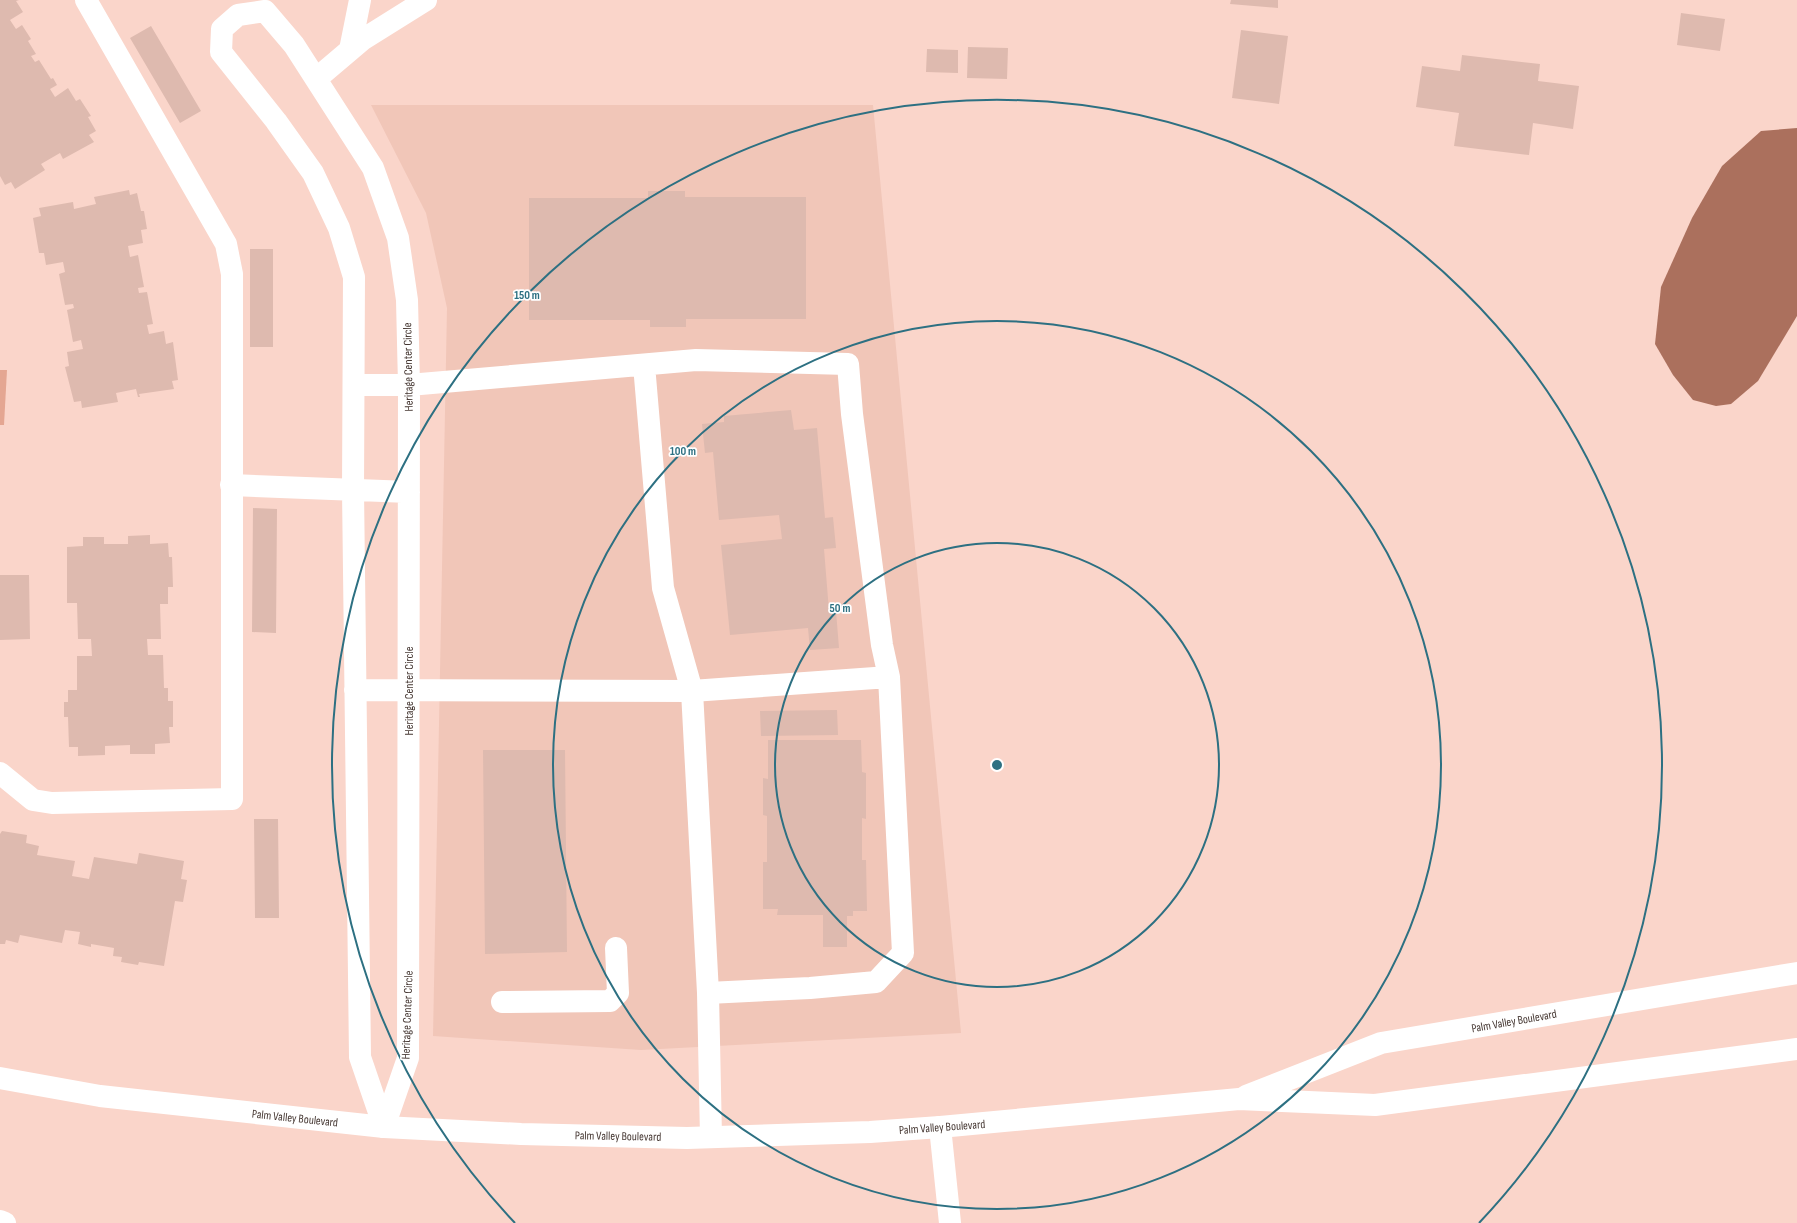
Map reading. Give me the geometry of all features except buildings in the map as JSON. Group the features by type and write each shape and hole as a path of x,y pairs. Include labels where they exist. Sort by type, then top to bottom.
{"main road":[{"path":"0,773 33,800 52,803 232,799 232,274 226,244 86,0"},
{"path":"350,50 360,0"},
{"path":"316,79 362,40 426,0"},
{"name":"Heritage Center Circle","path":"265,11 294,44 373,168 398,238 407,300 409,385 408,1058 384,1128 360,1057 353,490 354,277 339,228 313,173 276,121 221,52 222,29 238,15 265,11"},
{"path":"354,385 409,385 696,360 848,364 852,414 882,645 888,677 903,953 876,982 810,988 708,993"},
{"path":"644,365 663,588 692,690 708,993 711,1137"},
{"path":"231,485 409,492"},
{"path":"355,690 692,690 888,677"},
{"path":"502,1002 610,1001 618,993 616,948"},
{"name":"Palm Valley Boulevard","path":"1239,1098 1381,1043 1797,973"},
{"name":"Palm Valley Boulevard","path":"0,1078 100,1096 384,1128 522,1134 711,1137 870,1132 940,1127 1239,1098 1375,1105 1797,1049"},
{"path":"940,1127 950,1223"},
{"path":"0,1221 5,1223"}],"shaded area":[{"path":"371,105 873,105 961,1033 641,1050 433,1036 447,308 426,213"},
{"path":"1797,128 1797,316 1758,381 1731,404 1716,406 1693,400 1673,375 1655,344 1661,287 1692,218 1722,166 1761,131"},
{"path":"0,370 7,370 4,425 0,425"}]}
